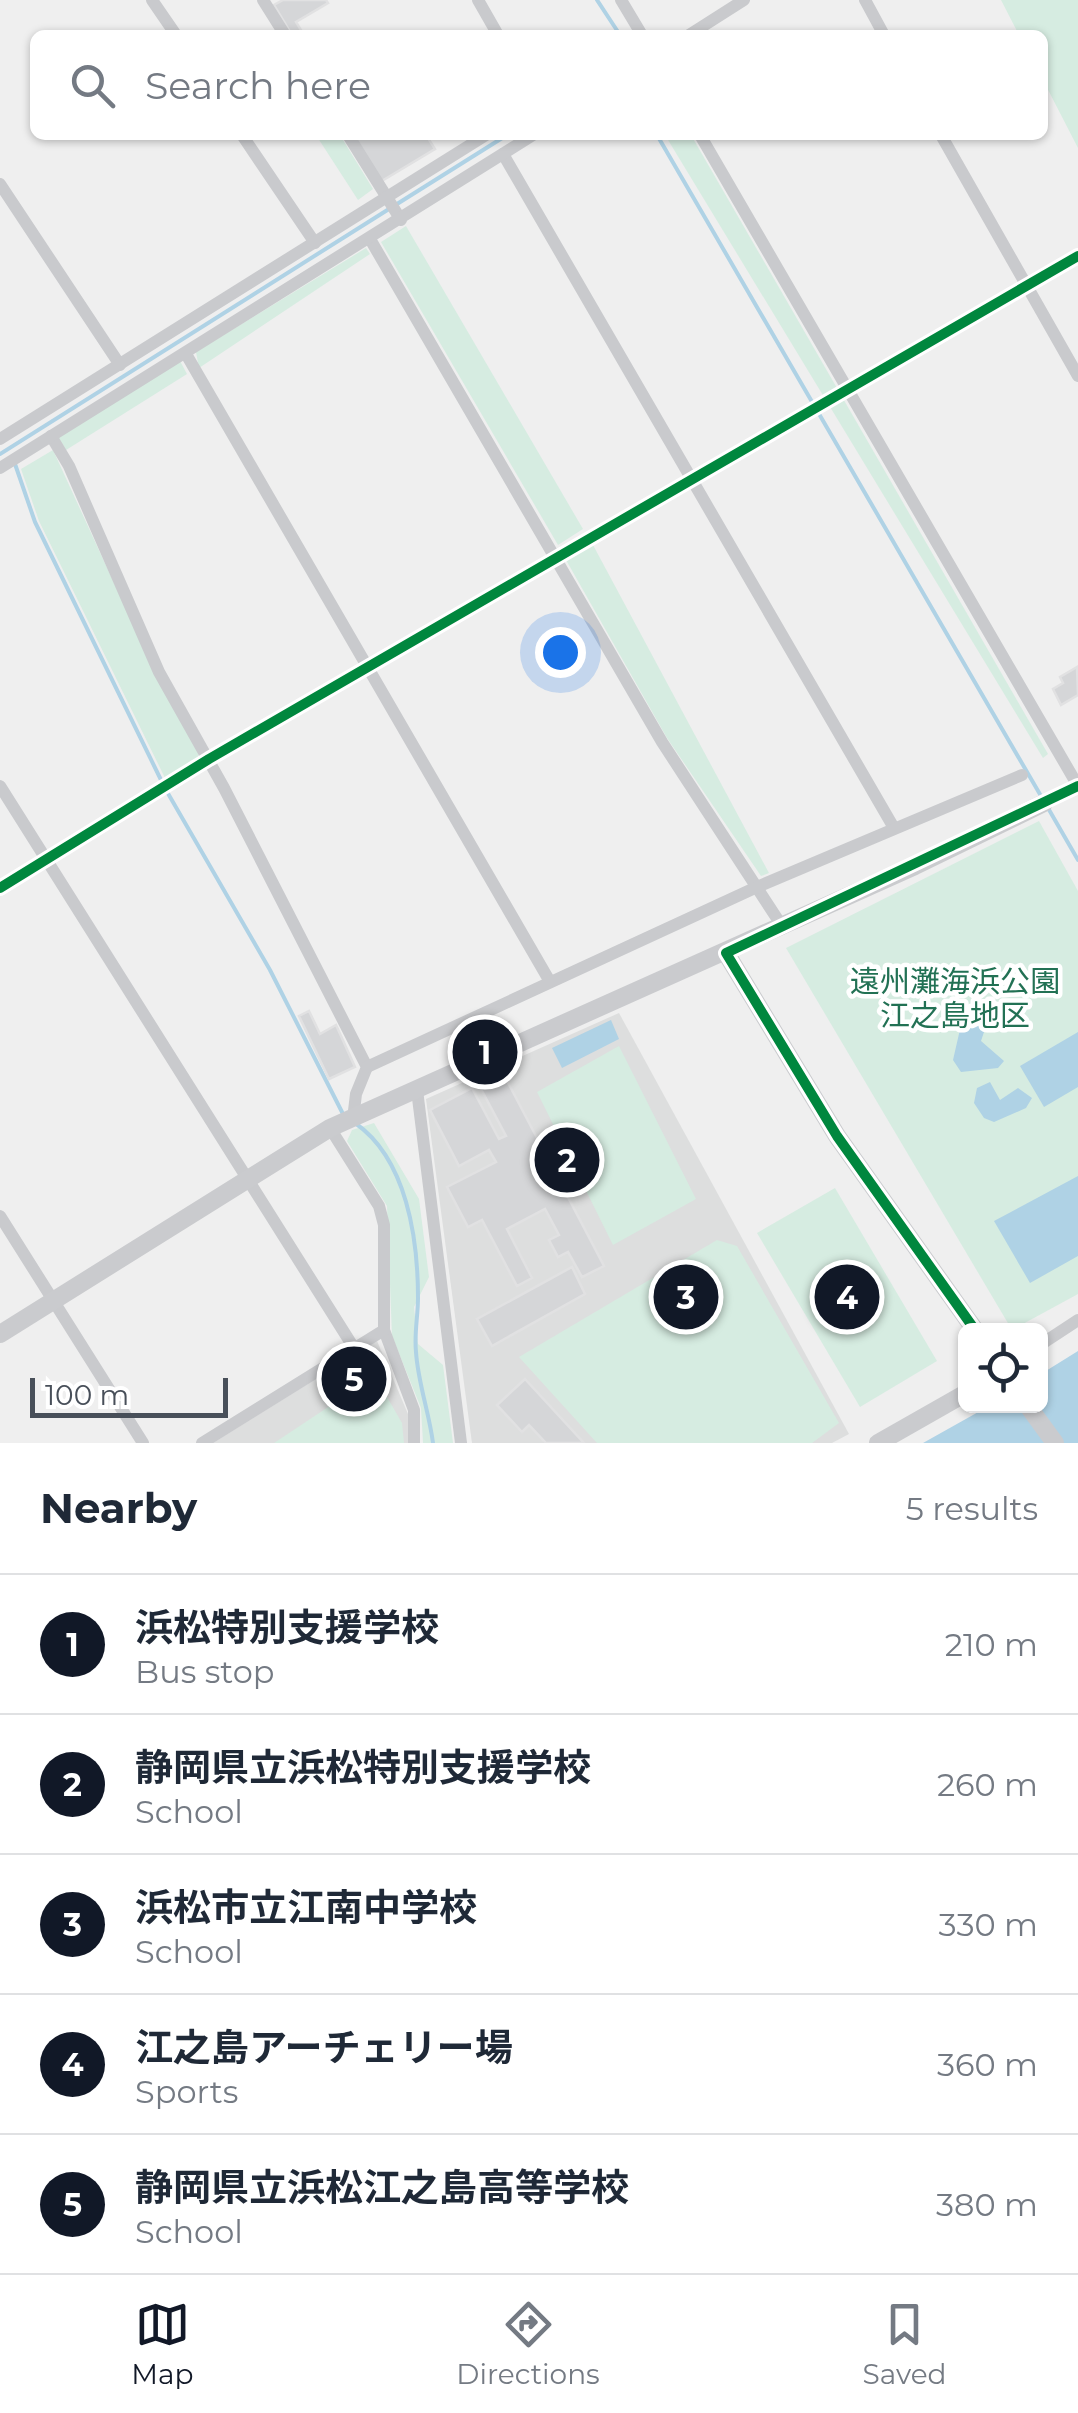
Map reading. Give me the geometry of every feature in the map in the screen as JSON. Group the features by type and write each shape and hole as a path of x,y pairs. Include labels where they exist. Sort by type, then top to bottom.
{"street":[{"path":"152,0 173,30"},
{"path":"263,0 282,30"},
{"path":"478,0 495,30"},
{"path":"621,0 639,30"},
{"path":"697,30 744,0"},
{"path":"864,0 881,30"},
{"path":"245,140 315,243"},
{"path":"351,140 401,220"},
{"path":"0,439 478,140"},
{"path":"0,468 525,140"},
{"path":"0,1334 330,1128 726,953 780,924 915,866 1075,788 703,140"},
{"path":"943,140 1078,376"},
{"path":"502,154 894,828"},
{"path":"0,184 120,365"},
{"path":"370,239 662,742 780,924"},
{"path":"0,888 209,759 1078,256"},
{"path":"186,354 549,980"},
{"path":"51,436 69,466 159,672 209,759 367,1067"},
{"path":"353,1119 356,1094 367,1067 549,980 1022,775"},
{"path":"0,786 354,1348"},
{"path":"726,953 837,1136 970,1323"},
{"path":"417,1090 461,1443"},
{"path":"330,1128 379,1206 384,1225 384,1330 414,1410 414,1443"},
{"path":"0,1216 143,1443"},
{"path":"1048,1340 1078,1320"},
{"path":"202,1443 384,1330"},
{"path":"878,1443 958,1398"},
{"path":"1033,1413 1055,1443"}],"shaded area":[{"path":"619,1013 849,1434 832,1443 472,1443 426,1099"},
{"path":"377,1341 408,1414 408,1443 213,1443"}],"green space":[{"path":"1001,0 1078,0 1078,148 1048,90 1048,30 1016,30"},
{"path":"319,140 343,140 373,189 358,200"},
{"path":"668,140 694,140 1048,754 1043,758"},
{"path":"406,226 583,529 558,545 381,242"},
{"path":"366,248 370,254 199,368 196,352"},
{"path":"180,361 187,374 66,450 58,437"},
{"path":"53,450 147,655 198,751 199,759 166,780 39,521 21,469"},
{"path":"593,545 769,873 761,876 667,738 566,560"},
{"name":"遠州灘海浜公園 江之島地区","path":"1039,821 1078,891 1078,1294 1025,1323 1008,1323 786,948"},
{"path":"619,1046 696,1199 613,1245 537,1092"},
{"path":"374,1123 419,1199 429,1277 414,1307 418,1344 443,1365 453,1443 423,1443 421,1408 392,1336 387,1206 347,1141 352,1130"},
{"path":"835,1188 937,1361 860,1407 757,1233"},
{"path":"717,1240 737,1246 839,1423 812,1443 597,1443 519,1357"},
{"path":"375,1376 402,1423 404,1443 274,1443"}],"water":[{"path":"973,1016 988,1020 981,1041 1004,1061 998,1068 961,1072 953,1060 961,1025 969,1023"},
{"path":"611,1020 619,1039 562,1068 552,1048"},
{"path":"1078,1032 1078,1087 1044,1107 1020,1066"},
{"path":"990,1082 1000,1100 1018,1088 1032,1098 1026,1108 994,1122 984,1118 974,1103 977,1088"},
{"path":"1078,1176 1078,1256 1030,1283 994,1221"},
{"path":"1078,1351 1078,1443 923,1443 977,1413 1048,1413 1048,1370"}],"building":[{"path":"283,0 328,3 296,22 301,30 289,30 274,5"},
{"path":"355,140 429,140 435,149 380,182"},
{"path":"1077,667 1078,695 1061,705 1053,689 1063,683 1060,677"},
{"path":"309,1011 320,1034 336,1025 355,1067 329,1079 299,1016"},
{"path":"504,1075 604,1266 582,1277 568,1252 558,1257 549,1240 559,1235 545,1209 507,1229 532,1278 517,1286 482,1220 468,1227 447,1187 496,1162 489,1150 459,1166 430,1110 472,1088 499,1139 506,1136 480,1087"},
{"path":"572,1267 585,1294 492,1346 477,1319"},
{"path":"525,1379 584,1443 546,1443 529,1425 522,1432 497,1405"}],"waterway":[{"path":"597,0 617,30"},
{"path":"397,204 499,140"},
{"path":"660,140 1041,796"},
{"path":"0,454 389,209"},
{"path":"15,464 35,522 162,782"},
{"path":"166,790 270,970 343,1114"},
{"path":"1048,808 1078,860"},
{"path":"355,1123 387,1157 412,1226 417,1275 417,1364 433,1443"}],"cycle path":[{"path":"0,888 209,759 1078,256"},
{"path":"970,1323 837,1136 726,953 1078,786"}],"place":[{"name":"浜松特別支援学校","path":"485,1052"},
{"name":"静岡県立浜松特別支援学校","path":"567,1160"},
{"name":"浜松市立江南中学校","path":"686,1297"},
{"name":"江之島アーチェリー場","path":"847,1297"},
{"name":"静岡県立浜松江之島高等学校","path":"354,1379"}]}
